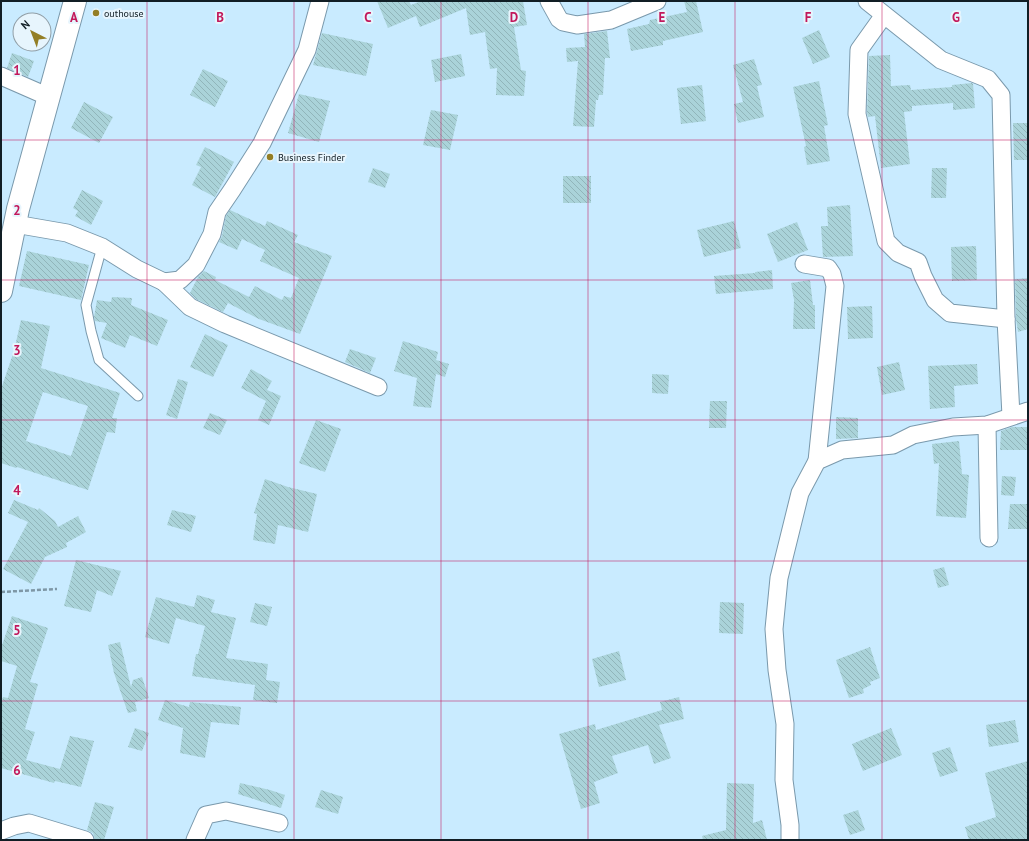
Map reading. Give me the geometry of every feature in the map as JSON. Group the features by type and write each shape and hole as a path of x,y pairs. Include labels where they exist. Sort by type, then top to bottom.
{"street":[{"path":"1,291 15,224 75,1"},
{"path":"164,282 180,280 196,265 212,234 217,212 262,142 307,50 320,1"},
{"path":"549,1 559,19 563,22 577,25 611,20 657,1"},
{"path":"867,1 941,60 988,79 1001,95 1006,318 1012,416"},
{"path":"884,15 859,50 857,114 886,241 898,253 918,262 922,276 935,300 950,313 1006,318"},
{"path":"1,76 49,97"},
{"path":"15,224 67,233 102,247 137,269 164,282 190,308 378,388"},
{"path":"790,840 790,825 784,780 785,724 777,670 774,629 780,578 800,493 817,461 835,286 832,274 828,268 804,264"},
{"path":"817,461 842,450 893,445 913,435 952,427 987,425 1028,411"},
{"path":"987,425 989,538"},
{"path":"195,840 206,815 226,812 279,823"},
{"path":"1,832 14,826 29,823 85,840"}],"lane":[{"path":"102,247 86,305 91,332 99,360 138,396"}],"path":[{"path":"1,592 58,589"}],"building":[{"path":"377,1 409,1 411,5 421,1 523,1 527,25 514,27 521,70 526,71 524,96 496,95 497,68 490,69 485,32 470,35 466,8 420,27 416,16 388,28"},
{"path":"684,1 696,1 703,32 663,41 663,45 631,51 627,29 649,24 650,20 687,12"},
{"path":"819,30 830,57 813,64 802,38"},
{"path":"607,31 610,58 605,58 603,95 599,95 598,100 596,100 594,127 573,126 578,61 567,62 566,48 585,47 584,34"},
{"path":"322,33 373,44 366,76 313,65"},
{"path":"12,53 34,61 28,77 7,68"},
{"path":"461,54 465,76 435,82 431,60"},
{"path":"890,55 891,86 910,85 911,90 952,87 952,85 972,83 975,108 953,110 953,103 912,106 912,111 904,112 910,164 881,168 875,116 868,117 867,113 869,56"},
{"path":"754,59 762,85 757,86 764,117 738,123 734,104 743,102 733,65"},
{"path":"203,69 228,81 215,107 190,95"},
{"path":"819,81 828,125 824,126 830,161 807,165 804,147 806,146 793,87"},
{"path":"702,85 706,121 681,124 677,88"},
{"path":"299,94 330,101 319,142 288,133"},
{"path":"84,102 113,117 99,143 71,128"},
{"path":"431,110 458,115 450,150 423,145"},
{"path":"1013,123 1028,123 1028,160 1014,160"},
{"path":"205,147 234,162 215,197 192,185 201,167 196,165"},
{"path":"373,168 390,174 385,188 368,182"},
{"path":"932,168 947,168 946,198 931,198"},
{"path":"563,176 591,176 591,203 563,203"},
{"path":"82,190 103,201 91,225 75,216 78,211 73,208"},
{"path":"850,205 853,256 823,257 821,226 828,226 827,207"},
{"path":"230,210 265,226 267,221 298,235 294,242 332,256 300,334 259,319 228,303 223,312 196,299 190,293 198,277 204,271 216,277 215,280 249,297 255,286 282,300 284,296 291,298 299,278 260,261 265,250 242,239 237,250 219,242 222,236 226,216"},
{"path":"734,221 741,248 704,257 697,230"},
{"path":"797,222 808,250 778,262 767,234"},
{"path":"976,246 977,280 952,281 951,247"},
{"path":"27,251 89,265 81,300 19,286"},
{"path":"772,270 773,289 716,294 714,276 755,273"},
{"path":"1028,278 1028,329 1018,332 1016,319 1015,279"},
{"path":"810,280 813,305 815,305 815,329 793,329 794,300 791,283"},
{"path":"112,297 132,298 131,305 168,320 157,346 130,335 125,348 101,338 107,323 95,321 94,317 97,300 111,302"},
{"path":"872,306 873,338 848,339 847,307"},
{"path":"21,320 50,326 41,368 120,393 112,418 117,418 115,433 107,432 88,490 1,463 1,389 14,351","holes":["43,392 88,406 71,456 26,441"]},
{"path":"205,334 228,345 213,377 190,367"},
{"path":"403,341 438,352 436,360 449,364 445,377 436,374 431,408 413,406 417,378 394,371"},
{"path":"350,349 376,358 370,373 345,362"},
{"path":"899,362 905,390 882,395 877,367"},
{"path":"977,364 978,384 954,386 955,407 930,409 928,366"},
{"path":"251,369 272,381 267,390 281,396 269,425 258,420 266,401 241,388"},
{"path":"652,374 669,375 668,394 652,393"},
{"path":"178,379 188,382 177,419 166,415"},
{"path":"710,401 727,401 726,428 709,428"},
{"path":"210,413 227,420 220,435 203,428"},
{"path":"836,417 858,418 858,438 836,439"},
{"path":"316,420 341,429 325,472 299,463"},
{"path":"1012,427 1028,427 1028,450 1000,450 1001,431"},
{"path":"959,441 962,474 969,475 966,518 936,516 939,463 934,464 932,444"},
{"path":"1002,476 1016,477 1014,496 1001,495"},
{"path":"265,479 288,487 317,494 308,532 278,525 275,544 253,540 257,514 254,513"},
{"path":"14,500 38,510 39,508 55,521 58,527 78,516 86,532 66,543 67,547 45,557 31,584 3,569 28,522 8,513"},
{"path":"1010,504 1028,504 1028,529 1008,529"},
{"path":"172,510 196,516 191,532 167,525"},
{"path":"76,560 121,571 112,596 97,590 91,612 64,606"},
{"path":"944,567 949,585 938,588 933,570"},
{"path":"197,595 215,600 211,612 236,618 226,658 268,664 266,680 280,682 277,703 253,700 255,685 192,676 196,654 198,654 205,626 176,618 169,644 145,637 156,597 194,607"},
{"path":"720,602 744,603 743,634 719,633"},
{"path":"255,603 272,607 267,626 250,622"},
{"path":"12,616 48,628 30,682 38,684 25,729 35,732 26,760 60,769 70,736 94,741 81,787 55,781 54,783 1,768 1,704 3,697 8,698 17,666 1,661 1,648"},
{"path":"120,642 131,687 133,680 142,677 149,698 135,702 137,711 128,713 114,673 108,645"},
{"path":"870,647 880,678 870,682 871,685 863,689 864,693 849,698 836,660"},
{"path":"619,651 626,680 599,687 592,659"},
{"path":"679,697 684,719 659,725 671,758 654,764 648,745 612,756 618,773 594,782 600,803 581,809 559,734 595,724 596,730 662,710 660,702"},
{"path":"165,700 189,707 190,702 241,707 239,725 211,722 205,758 180,753 183,728 158,720"},
{"path":"1015,720 1019,742 989,747 986,725"},
{"path":"135,728 149,733 142,751 128,747"},
{"path":"891,728 902,755 863,771 852,744"},
{"path":"950,747 958,771 940,777 932,753"},
{"path":"1028,761 1028,840 969,840 965,827 996,817 985,773"},
{"path":"240,783 285,795 281,808 238,794"},
{"path":"727,783 754,784 753,823 762,820 767,840 703,840 702,836 726,830"},
{"path":"321,790 343,797 338,814 315,807"},
{"path":"95,802 114,807 104,840 95,839 93,833 87,830"},
{"path":"858,810 865,830 850,835 843,815"}],"place":[{"name":"outhouse","path":"96,13"},
{"name":"Business Finder","path":"270,157"}]}
